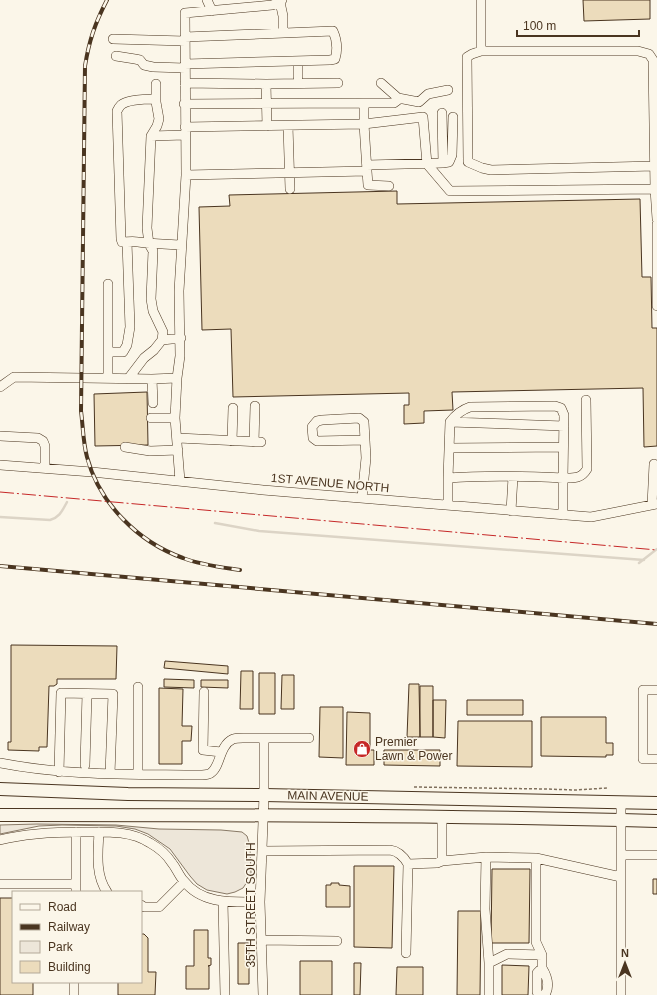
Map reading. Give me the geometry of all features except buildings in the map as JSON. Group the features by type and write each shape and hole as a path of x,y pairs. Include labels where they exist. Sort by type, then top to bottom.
{"main road":[{"name":"MAIN AVENUE","path":"0,789 128,794 264,795 657,803"},
{"name":"MAIN AVENUE","path":"0,815 263,815 657,821"}],"street":[{"path":"207,0 212,11"},
{"path":"481,0 481,51"},
{"path":"180,481 178,438 175,418 181,338 179,291 186,175 184,104 185,14 272,4 281,1 283,33"},
{"path":"113,39 185,39 283,33 333,32 337,47 335,58 330,60 185,66 153,67 144,65 140,60 116,56"},
{"path":"655,166 491,170 468,162 467,57 481,51 638,51 649,54 653,60 654,70 655,166 655,189 657,219"},
{"path":"298,61 298,77"},
{"path":"185,83 338,83"},
{"path":"381,83 398,98 419,102"},
{"path":"128,379 144,358 154,350 162,340 163,332 152,307 153,251 149,244 147,228 150,136 157,126 159,119 156,99 156,84"},
{"path":"266,84 267,126"},
{"path":"419,102 428,94 448,90"},
{"path":"184,104 364,103 394,102 398,100 398,98"},
{"path":"156,99 138,100 126,103 121,105 117,111 120,234 122,242 136,241 149,244 181,245"},
{"path":"419,102 423,117 427,164 450,191 655,189"},
{"path":"364,103 368,186 389,186"},
{"path":"442,113 444,163"},
{"path":"150,136 185,131 267,126 364,124 423,117"},
{"path":"186,175 289,172 449,162 452,155 453,117"},
{"path":"288,126 290,189"},
{"path":"657,224 657,306"},
{"path":"108,352 123,352 128,341 130,327 127,242"},
{"path":"108,284 108,378"},
{"path":"162,340 181,338"},
{"path":"0,387 14,377 128,379 177,378"},
{"path":"152,379 153,403"},
{"path":"448,478 466,476 579,478 587,469 586,400"},
{"path":"178,438 258,442 255,406"},
{"path":"448,505 450,422 455,415 463,409 470,407 555,406 561,408 564,415 563,515"},
{"path":"232,441 233,408"},
{"path":"151,418 175,418"},
{"path":"362,498 366,458 365,440 364,422 359,418 322,420 317,421 312,426 313,438 317,441 365,440"},
{"path":"450,422 564,426"},
{"path":"0,436 38,438 43,441 45,468"},
{"path":"125,447 150,451 178,450"},
{"path":"449,448 564,448"},
{"path":"654,464 654,504"},
{"name":"1ST AVENUE NORTH","path":"0,465 591,517 654,504"},
{"path":"511,511 513,477"},
{"path":"138,687 138,774"},
{"path":"657,690 642,690 643,759 657,760"},
{"path":"204,692 203,750 221,752"},
{"path":"59,772 61,693 113,694 110,774"},
{"path":"85,765 87,694"},
{"path":"0,763 29,769 59,772 199,775 209,774 216,768 221,752 227,744 233,740 243,738 309,738"},
{"name":"35TH STREET SOUTH","path":"263,995 260,902 264,795 264,738"},
{"path":"621,995 622,802"},
{"path":"442,817 442,861"},
{"path":"0,840 27,834 51,832 124,833 138,836 163,852 172,862 184,882 192,890 204,896 223,901 260,902"},
{"path":"0,884 76,888 76,832"},
{"path":"98,832 98,865 102,885 106,891"},
{"path":"262,851 395,851 404,858 408,864 406,954"},
{"path":"621,855 657,855"},
{"path":"408,864 437,863 442,861 486,857 536,858 621,877"},
{"path":"486,857 485,909 489,963 489,995"},
{"path":"536,858 536,942 542,955 542,968 548,976 547,992 545,995"},
{"path":"142,906 159,907 184,882"},
{"path":"223,901 225,995"},
{"path":"262,940 337,941"},
{"path":"489,963 507,954 542,955"},
{"path":"539,995 537,992 537,973 542,968"},
{"path":"74,983 74,995"}],"path":[{"path":"412,787 574,790 608,788"}],"green space":[{"path":"0,825 116,825 159,829 221,830 242,832 247,836 250,846 251,873 243,888 235,892 227,894 207,890 197,884 170,849 148,834 135,829 116,826 39,826 0,834"}],"waterway":[{"path":"0,517 50,520 62,511 67,502"},
{"path":"215,523 259,531 644,560"},
{"path":"639,563 657,549"}],"railway":[{"path":"107,0 93,32 88,48 85,66 81,411 87,457 101,490 111,505 136,531 166,551 183,558 218,567 240,570"},
{"path":"0,566 657,624"}],"power":[{"path":"0,492 657,550"}],"place":[{"name":"Premier Lawn & Power","path":"362,749"}]}
